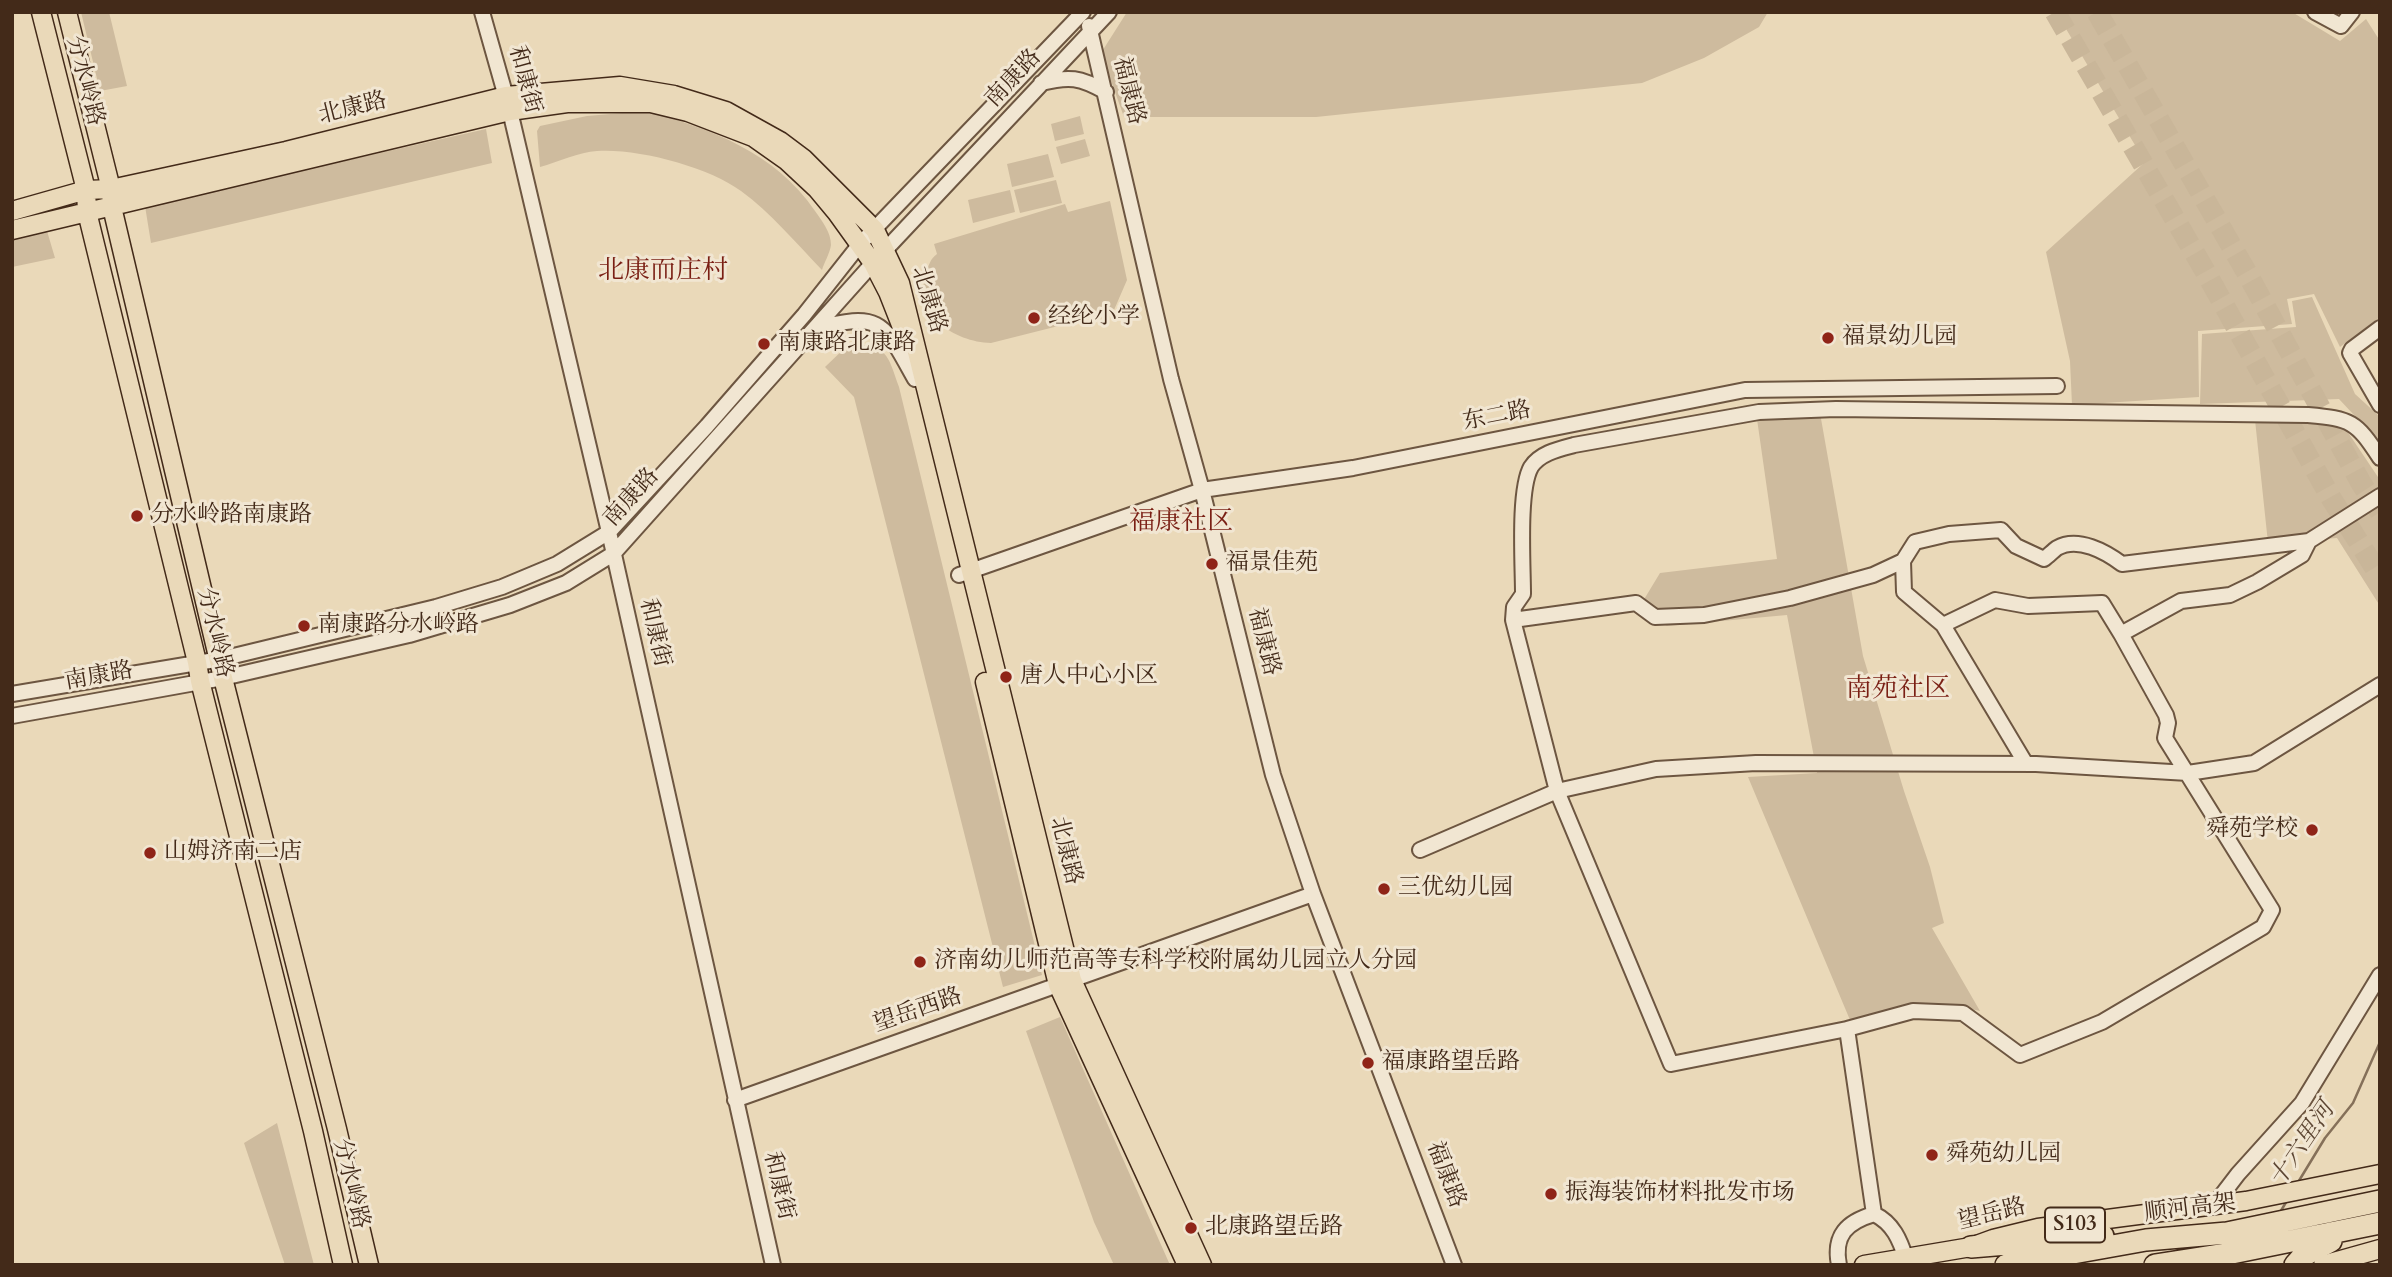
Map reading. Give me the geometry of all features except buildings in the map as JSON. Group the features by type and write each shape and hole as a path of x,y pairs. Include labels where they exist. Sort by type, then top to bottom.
{"highway":[{"path":"2314,1214 2340,1197 2380,1186"},
{"name":"顺河高架","path":"2006,1265 2146,1240 2227,1233 2380,1201"},
{"path":"2160,1264 2365,1226"},
{"path":"2295,1265 2303,1256 2365,1226"},
{"path":"1971,1247 2122,1235 2146,1240"}],"main road":[{"name":"分水岭路","path":"41,12 86,190 87,212 200,681 313,1131 343,1265"},
{"name":"分水岭路","path":"67,12 111,189 112,207 221,659 223,678 369,1265"},
{"name":"北康路","path":"12,211 86,190 111,189 584,87 620,86 674,95 726,111 780,141 804,159 875,230 879,257 915,379 1065,983 1187,1265"},
{"name":"北康路","path":"12,230 112,207 508,104 652,103 688,112 753,137 787,161 817,189 860,244 879,257 900,283 911,322 964,573"},
{"name":"北康路","path":"1065,983 1202,1265"},
{"name":"望岳路","path":"1864,1265 1971,1247 2038,1228 2246,1201 2380,1174"},
{"path":"2323,1265 2380,1249"}],"street":[{"name":"和康街","path":"482,12 508,104 609,532 774,1265"},
{"name":"福康路","path":"1085,12 1171,379 1202,490 1273,775 1313,894 1454,1265"},
{"name":"南康路","path":"12,694 221,659 436,607 502,587 557,564 609,532 804,315 860,244 1085,12"},
{"name":"南康路","path":"12,716 223,678 409,635 510,605 566,583 613,554 879,257 1109,12"},
{"path":"2315,12 2341,26 2352,12"},
{"path":"1040,83 1066,77 1083,80 1105,92"},
{"path":"815,329 846,320 862,320 879,326 892,339 915,379"},
{"path":"2380,328 2351,349 2350,353 2380,405"},
{"name":"东二路","path":"964,573 1202,490 1353,468 1745,390 2057,386"},
{"path":"1943,625 1995,600 2028,606 2102,603 2166,715 2168,723 2165,738 2272,910 2263,927 2102,1022 2020,1055 1963,1013 1913,1011 1847,1029 1671,1064 1557,790 1513,620 1514,607 1523,594 1525,486 1532,466 1549,452 1574,444 1759,412 1836,409 2308,415 2344,419 2366,437 2380,458"},
{"path":"2026,764 1943,625 1904,592 1903,561 1914,542 1949,534 2001,530 2016,546 2044,559 2059,546 2086,545 2108,553 2122,564 2309,541 2380,496"},
{"path":"2121,635 2182,601 2230,595 2258,582 2302,555 2309,541"},
{"path":"1513,620 1636,603 1655,617 1704,615 1790,598 1873,575 1903,561"},
{"path":"1420,850 1557,790 1657,769 1756,763 2026,764 2188,774 2254,763 2380,685"},
{"name":"望岳西路","path":"735,1100 1313,894"},
{"path":"2215,1204 2238,1174 2302,1103 2380,975"},
{"path":"1847,1029 1874,1214"},
{"path":"313,1131 337,1129"},
{"path":"1839,1265 1837,1254 1840,1237 1856,1219 1874,1214 1886,1219 1896,1233 1906,1259"}],"shaded area":[{"path":"81,12 109,12 127,86 100,91"},
{"path":"1127,12 1768,12 1759,27 1704,58 1642,83 1316,117 1124,117 1101,53"},
{"path":"2056,12 2292,12 2340,41 2366,19 2380,41 2380,317 2340,347 2314,294 2287,299 2292,324 2198,331 2199,397 2072,405 2070,361 2046,252 2145,162"},
{"path":"646,111 717,135 761,158 781,173 799,191 828,231 831,245 822,270 763,209 741,191 692,167 652,156 597,151 540,167 537,131 540,126 587,116"},
{"path":"1080,116 1084,134 1055,141 1051,124"},
{"path":"486,129 492,163 151,243 145,206"},
{"path":"1085,139 1090,156 1061,164 1056,147"},
{"path":"1048,154 1054,177 1012,187 1007,164"},
{"path":"1056,180 1062,203 1020,213 1014,190"},
{"path":"1010,190 1015,212 973,223 968,200"},
{"path":"1110,201 1127,280 1114,310 991,343 963,337 950,331 931,313 923,288 929,265 937,254 934,244 1065,204 1068,212"},
{"path":"47,231 55,258 12,267 12,239"},
{"path":"2312,297 2355,394 2380,414 2380,447 2339,399 2200,404 2202,334 2296,327 2292,301"},
{"path":"849,344 872,347 884,353 899,387 1042,975 1003,987 854,397 825,367"},
{"path":"1820,413 1863,656 1930,867 1944,923 1932,928 1980,1011 1949,1004 1910,1004 1850,1020 1748,777 1817,773 1787,615 1667,626 1637,611 1660,573 1777,559 1757,419"},
{"path":"2255,420 2341,422 2380,480 2380,606 2337,538 2268,543"},
{"path":"1060,1017 1170,1265 1114,1265 1094,1222 1026,1031"},
{"path":"277,1123 314,1265 285,1265 244,1143"}],"waterway":[{"name":"十六里河","path":"2297,1184 2325,1138 2353,1103 2380,1042"},
{"name":"十六里河","path":"2279,1214 2288,1199"}],"tunnel":[{"path":"2055,12 2205,271 2331,498 2380,576"},
{"path":"2097,12 2247,273 2361,483 2380,512"}],"place":[{"name":"经纶小学","path":"1034,318"},
{"name":"福景幼儿园","path":"1828,338"},
{"name":"南康路北康路","path":"764,344"},
{"name":"分水岭路南康路","path":"137,516"},
{"name":"福景佳苑","path":"1212,564"},
{"name":"南康路分水岭路","path":"304,626"},
{"name":"唐人中心小区","path":"1006,677"},
{"name":"舜苑学校","path":"2312,830"},
{"name":"山姆济南二店","path":"150,853"},
{"name":"三优幼儿园","path":"1384,889"},
{"name":"济南幼儿师范高等专科学校附属幼儿园立人分园","path":"920,962"},
{"name":"福康路望岳路","path":"1368,1063"},
{"name":"舜苑幼儿园","path":"1932,1155"},
{"name":"振海装饰材料批发市场","path":"1551,1194"},
{"name":"北康路望岳路","path":"1191,1228"}],"district":[{"name":"北康而庄村","path":"663,272"},
{"name":"福康社区","path":"1181,523"},
{"name":"南苑社区","path":"1898,690"}]}
